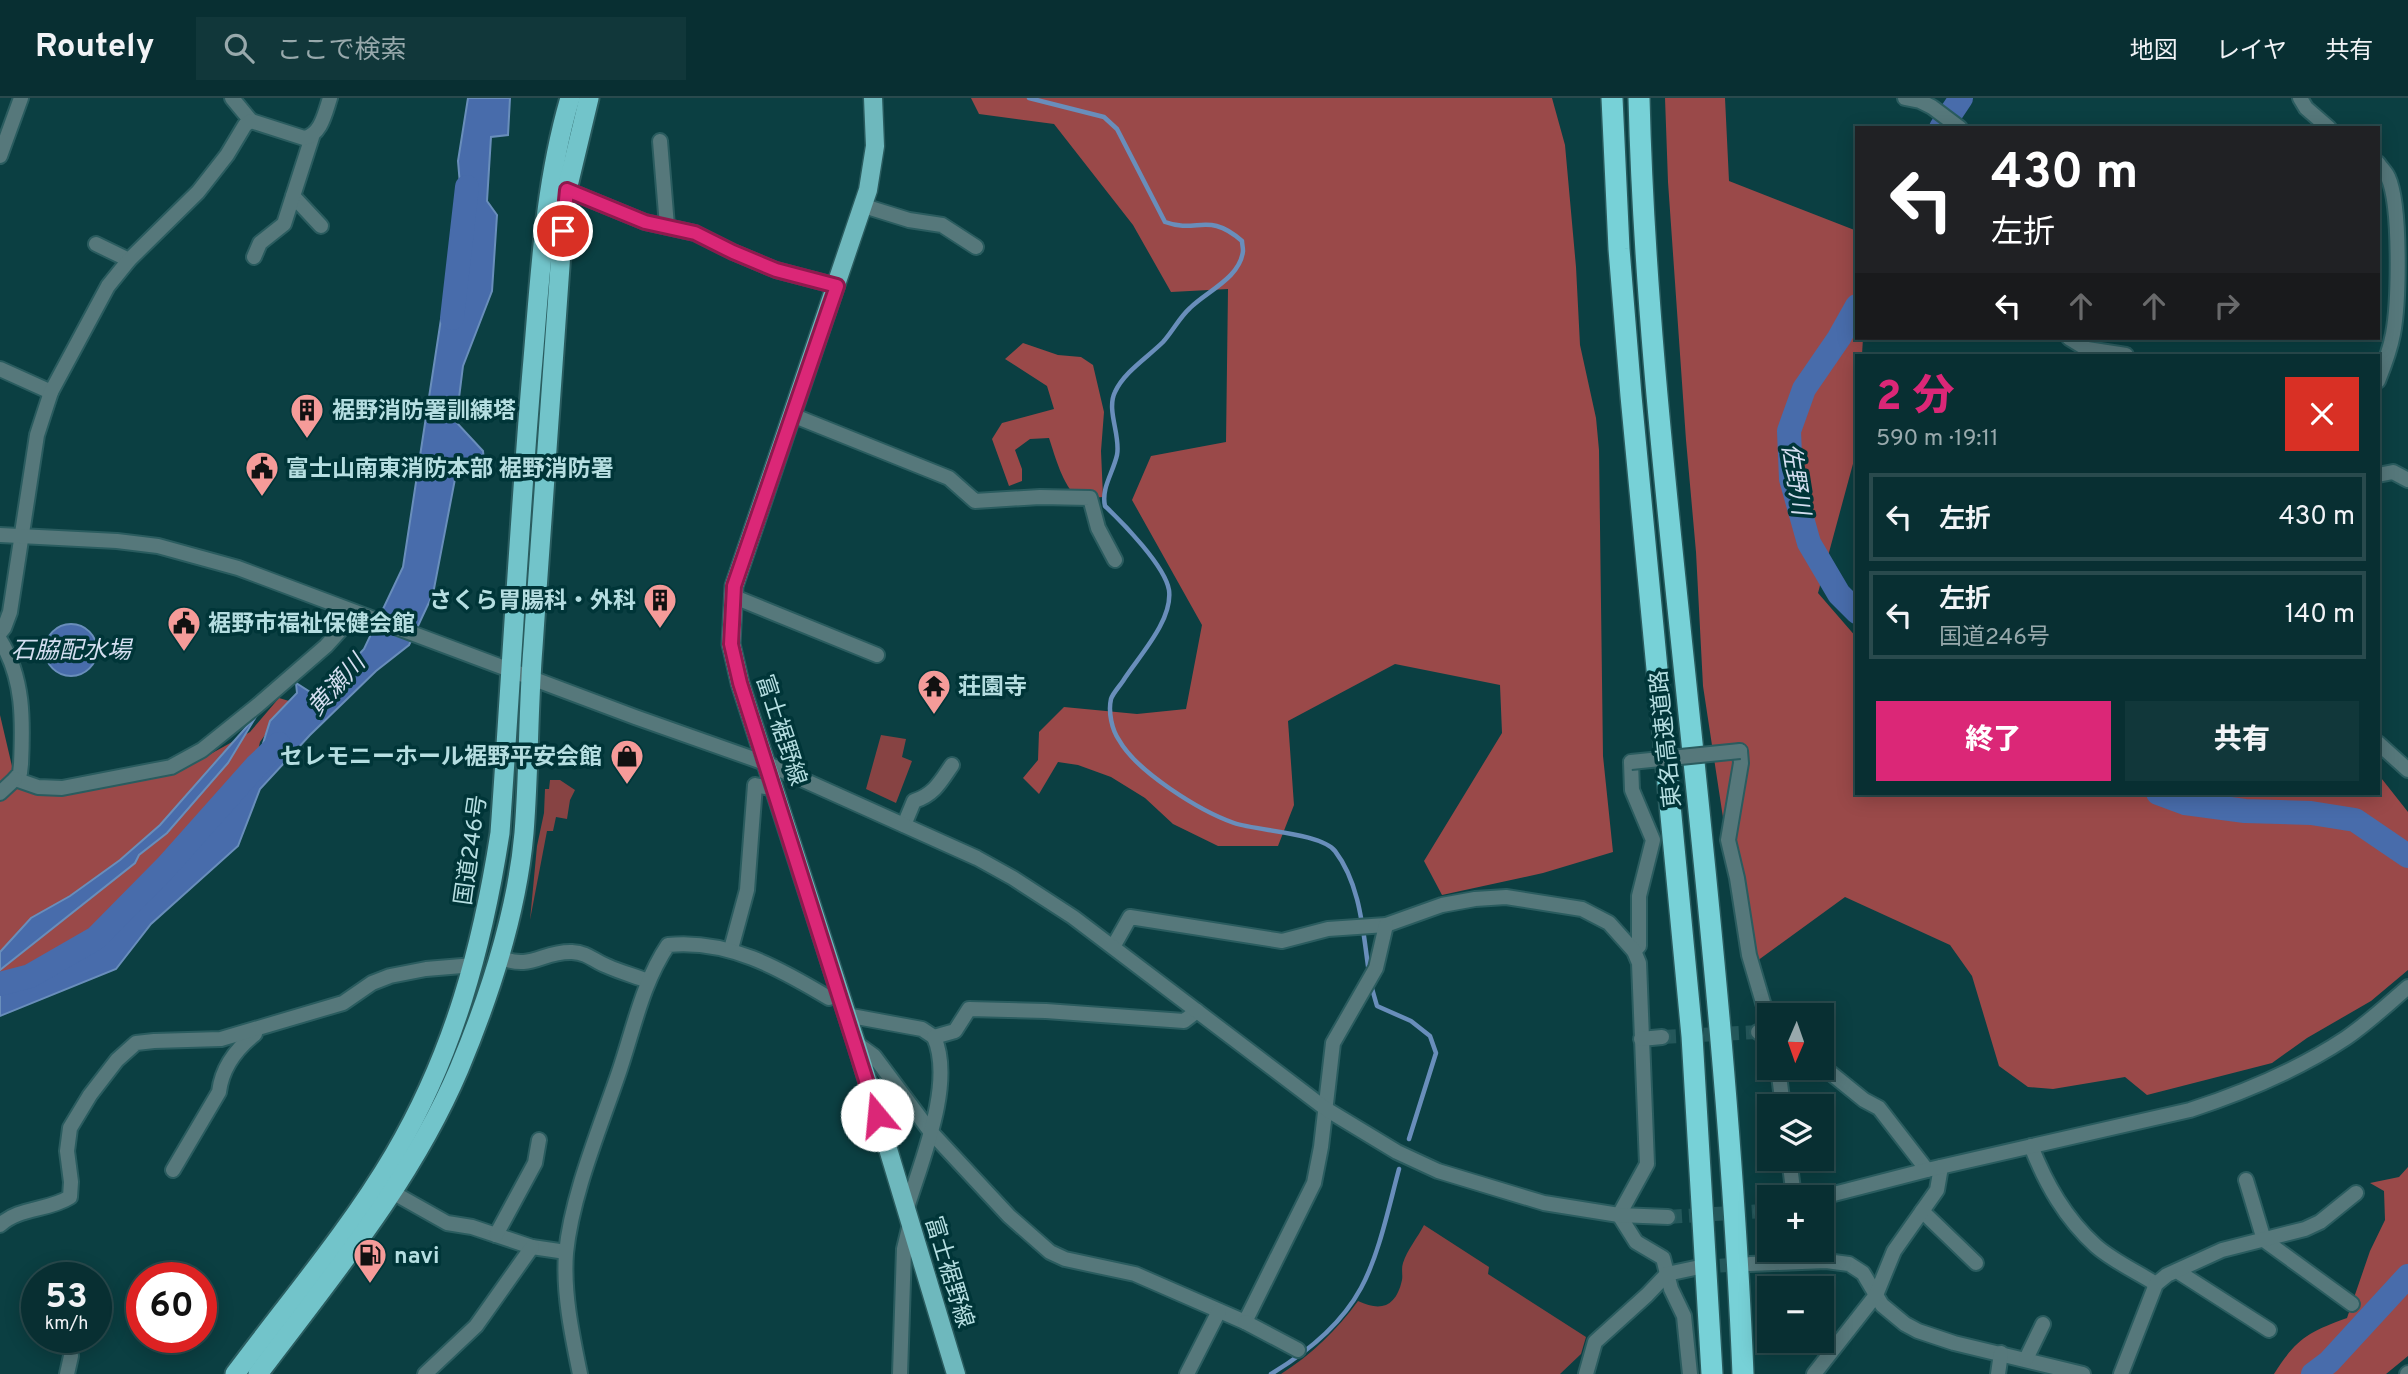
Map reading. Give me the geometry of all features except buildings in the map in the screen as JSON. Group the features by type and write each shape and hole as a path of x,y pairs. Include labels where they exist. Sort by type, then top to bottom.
{"highway":[{"name":"国道246号","path":"234,1374 368,1196 394,1154 439,1066 460,1012 474,965 491,892 500,833 526,440 542,251 550,188 570,98"},
{"name":"国道246号","path":"258,1374 392,1192 438,1115 478,1020 498,957 515,891 524,834 530,678 567,190 589,98"},
{"name":"東名高速道路","path":"1612,98 1619,249 1631,396 1692,1036 1712,1374"},
{"name":"東名高速道路","path":"1639,98 1648,287 1728,1134 1743,1374"}],"main road":[{"name":"富士裾野線","path":"873,98 873,166 864,206 734,586 731,630 733,657 856,1042 956,1374"}],"street":[{"path":"0,156 21,98"},
{"path":"232,98 251,121 304,138 312,137"},
{"path":"254,257 260,243 284,224 312,137 318,130 330,98"},
{"path":"1905,98 1932,107 1958,126"},
{"path":"2300,98 2306,108 2327,126"},
{"path":"0,633 5,628 10,612 37,435 51,392 107,286 129,260 198,192 227,155 245,125 251,121"},
{"path":"660,141 667,226"},
{"path":"2380,166 2388,178 2396,210 2396,308 2393,335 2380,375"},
{"path":"567,190 645,222 695,233 776,270 837,286"},
{"path":"293,196 321,226"},
{"path":"864,206 909,220 942,225 976,247"},
{"path":"96,244 129,260"},
{"path":"2072,340 2087,349 2120,354"},
{"path":"0,369 51,392"},
{"path":"792,415 949,478 975,501 1040,497 1090,498 1098,528 1115,560"},
{"path":"2380,475 2393,472 2408,480"},
{"path":"0,535 117,541 158,546 238,568 349,618 444,644 768,764 977,858 1013,878 1073,916 1326,1109 1397,1152 1438,1171 1544,1203 1619,1215 1668,1217"},
{"path":"732,596 877,654"},
{"path":"15,779 38,787 62,788 171,767 202,750 258,705 326,646 349,618"},
{"path":"0,640 16,671 20,701 21,764 20,773 0,793"},
{"path":"2380,745 2408,770"},
{"path":"1634,951 1639,946 1639,896 1653,840 1632,790 1630,762 1740,751 1741,763 1728,840 1759,1003"},
{"path":"904,825 914,801 927,797 952,765"},
{"path":"731,949 747,890 755,785 775,789"},
{"path":"1113,947 1130,917 1282,941 1328,929 1387,925 1442,905 1506,897 1582,909 1609,923 1634,951 1639,963 1647,1164 1619,1215"},
{"path":"1245,1322 1314,1183 1333,1043 1376,968 1387,925"},
{"path":"580,1374 571,1330 566,1252 580,1190 648,981 668,945 731,949 790,974 829,998 839,993"},
{"path":"498,957 513,963 532,963 548,956 570,952 589,955 605,966 648,981"},
{"path":"0,1225 9,1216 70,1197 67,1151 69,1128 117,1060 136,1043 221,1040 343,1003 372,983 390,976 426,968 474,965"},
{"path":"1834,1194 1934,1168 2190,1110 2267,1081 2308,1061 2348,1037 2408,987"},
{"path":"934,1037 955,1031 969,1009 1046,1011 1184,1021 1197,1011"},
{"path":"846,1015 922,1029 934,1037 939,1049 940,1090 908,1218 904,1249 900,1374"},
{"path":"173,1170 219,1092 220,1079 237,1048 261,1028"},
{"path":"1641,1039 1662,1037"},
{"path":"856,1042 874,1056 930,1131 1009,1216 1049,1252 1065,1259 1135,1274 1245,1322 1298,1350"},
{"path":"1814,1374 1876,1295 1894,1251 1937,1190 1934,1168 1879,1108 1864,1100 1834,1076"},
{"path":"496,1235 535,1163 539,1140"},
{"path":"2031,1146 2039,1168 2062,1209 2097,1247 2156,1284"},
{"path":"2246,1180 2264,1240 2351,1304"},
{"path":"392,1192 447,1223 472,1227 532,1247 566,1252"},
{"path":"2121,1374 2156,1284 2221,1250 2305,1229 2320,1222 2357,1193"},
{"path":"1922,1211 1976,1263"},
{"path":"1619,1215 1636,1242 1663,1258 1684,1316 1690,1374"},
{"path":"425,1374 477,1325 532,1247"},
{"path":"1750,1264 1826,1261 1849,1264 1863,1273 1882,1305 1918,1331 1954,1343 2083,1374"},
{"path":"1586,1374 1595,1342 1667,1274 1695,1268"},
{"path":"2178,1271 2269,1330"},
{"path":"1187,1374 1219,1311"},
{"path":"2026,1359 2043,1324"},
{"path":"1998,1374 2001,1353"},
{"path":"67,1374 71,1356"}],"shaded area":[{"path":"971,98 1552,98 1565,145 1580,345 1596,418 1599,450 1603,756 1613,852 1543,873 1442,895 1424,861 1502,733 1500,685 1395,664 1288,721 1294,805 1278,846 1218,846 1173,824 1145,798 1111,777 1078,765 1058,762 1039,794 1023,778 1038,760 1039,732 1064,707 1137,714 1186,709 1202,625 1132,500 1151,456 1226,442 1228,289 1171,292 1133,225 1054,124 979,114"},
{"path":"1665,98 1725,98 1729,181 1855,230 1855,340 1863,340 1862,354 1855,354 1855,456 1818,593 1855,636 1855,795 2380,795 2380,777 2408,812 2408,970 2371,1001 2307,1038 2272,1063 2147,1095 2125,1077 2053,1089 2028,1087 1999,1066 1972,976 1950,945 1845,897 1746,969 1703,686 1696,552 1668,182"},
{"path":"1023,343 1058,355 1081,357 1093,365 1104,412 1101,451 1103,497 1078,499 1072,493 1049,438 1030,439 1015,450 1022,469 1022,481 1009,486 992,439 1002,423 1054,409 1047,386 1005,359"},
{"path":"279,698 289,701 260,742 250,785 192,839 135,905 60,959 13,980 0,981 0,715 15,779 69,787 189,766 250,732"},
{"path":"881,735 906,739 902,757 912,761 896,803 866,789"},
{"path":"550,780 560,780 575,790 570,800 567,819 556,817 553,831 547,831 530,920 545,789 549,789"},
{"path":"2408,1167 2408,1356 2386,1374 2274,1374 2289,1352 2304,1338 2347,1318 2370,1251 2385,1220 2384,1191 2370,1183 2399,1177"},
{"path":"1424,1225 1489,1267 1488,1274 1586,1337 1581,1354 1560,1374 1281,1374 1323,1341 1358,1301 1380,1306 1392,1301 1402,1280 1402,1265"}],"water":[{"path":"468,98 510,98 508,135 491,137 487,201 497,215 492,291 463,366 456,422 483,451 485,474 478,479 459,458 433,594 409,645 376,671 310,735 260,789 238,846 151,924 116,969 0,1016 0,985 21,982 147,897 250,785 270,721 297,693 296,683 315,695 337,678 364,649 403,567 441,319 466,256 458,161"},
{"name":"石脇配水場","path":"71,624 81,626 89,632 95,640 95,660 89,668 81,674 71,676 61,674 53,668 47,660 45,650 47,640 53,632 61,626"},
{"path":"257,715 228,763 167,833 139,855 135,863 0,970 0,952 31,918 70,896 120,860 160,825"}],"waterway":[{"path":"1029,98 1104,117 1117,129 1165,222 1220,227 1242,241 1241,261 1236,269 1186,312 1163,342 1124,378 1113,399 1118,448 1106,487 1105,506 1152,557 1169,590 1169,602 1160,626 1111,699 1110,715 1114,731 1140,765 1187,800 1234,823 1303,836 1328,845 1335,851 1344,864 1356,894 1369,973"},
{"name":"佐野川","path":"1942,126 1961,98"},
{"name":"黄瀬川","path":"452,318 467,187"},
{"name":"佐野川","path":"1855,310 1804,389 1789,431 1791,479 1809,543 1839,594 1855,610"},
{"name":"黄瀬川","path":"0,984 30,976 96,938 167,866 279,744"},
{"name":"佐野川","path":"2163,795 2185,803 2245,811 2311,813 2355,820 2408,856"},
{"path":"1371,985 1377,1006 1411,1021 1430,1036 1436,1053 1409,1139"},
{"path":"1271,1374 1322,1337 1353,1301 1373,1261 1399,1169"},
{"name":"佐野川","path":"2313,1374 2329,1362 2408,1276"}],"tunnel":[{"path":"1662,1037 1757,1032"},
{"path":"1668,1217 1757,1211"},
{"path":"1699,1267 1745,1264"}],"place":[{"name":"裾野消防署訓練塔","path":"307,440"},
{"name":"富士山南東消防本部 裾野消防署","path":"262,498"},
{"name":"さくら胃腸科・外科","path":"660,630"},
{"name":"裾野市福祉保健会館","path":"184,653"},
{"name":"荘園寺","path":"934,716"},
{"name":"セレモニーホール裾野平安会館","path":"627,786"},
{"name":"navi","path":"370,1285"}],"route":[{"path":"563,231 567,190 645,222 695,233 776,270 837,286 734,586 731,644 740,683 768,764 877,1115"}]}
